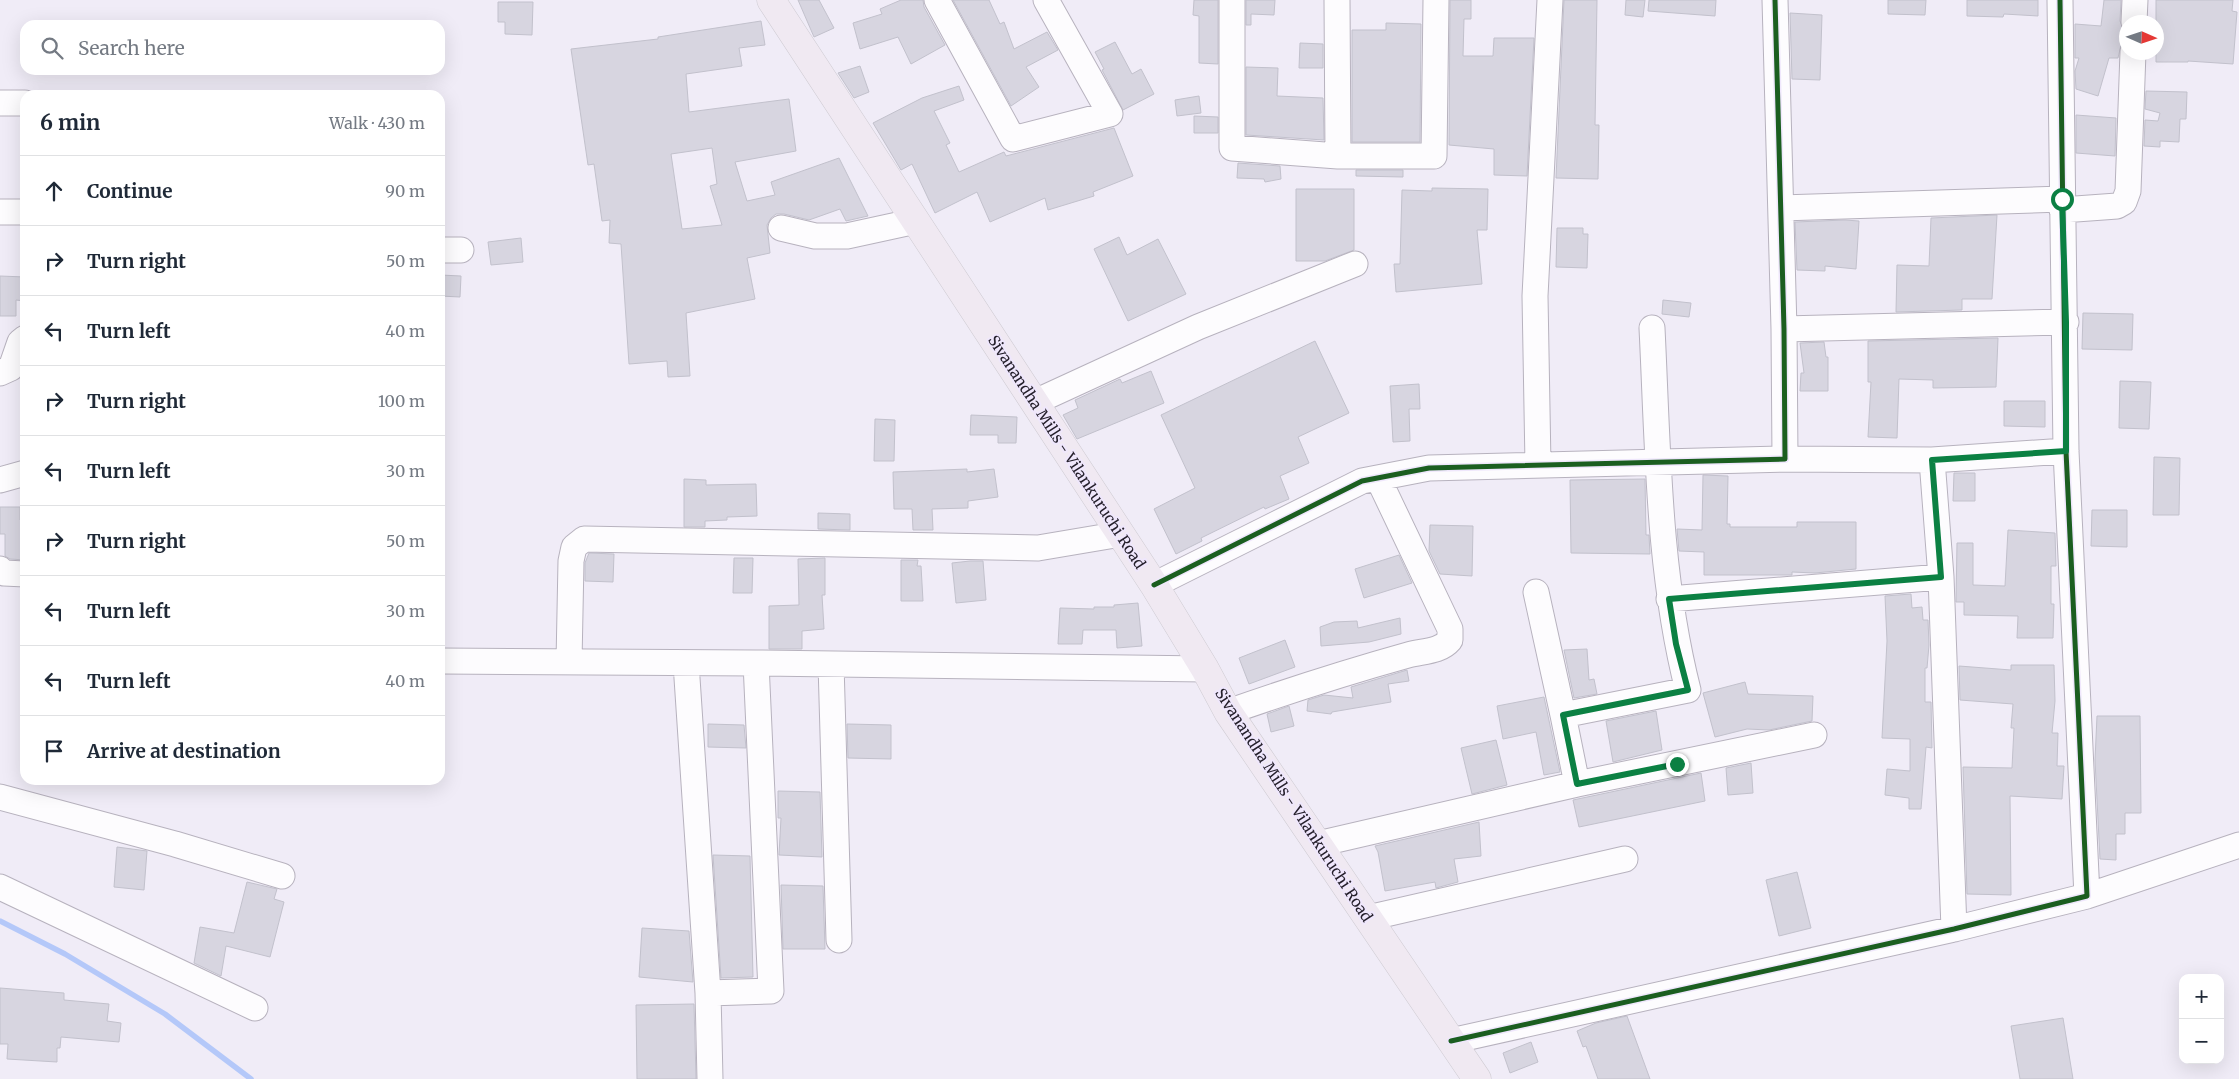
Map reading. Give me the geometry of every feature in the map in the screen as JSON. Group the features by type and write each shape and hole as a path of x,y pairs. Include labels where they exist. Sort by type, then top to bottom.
{"main road":[{"name":"Sivanandha Mills - Vilankuruchi Road","path":"771,0 1154,585 1205,669 1228,712 1477,1079"}],"street":[{"path":"937,0 1013,139 1110,114 1046,0"},
{"path":"1232,0 1232,148 1338,156 1434,156 1436,0"},
{"path":"1336,0 1338,156"},
{"path":"1538,465 1535,296 1550,0"},
{"path":"1775,0 1784,329 1785,459"},
{"path":"2060,0 2062,204 2066,322 2066,451 2087,896"},
{"path":"2134,15 2135,0"},
{"path":"1780,208 2062,204 2117,206 2124,202 2128,191 2133,60"},
{"path":"0,103 20,103"},
{"path":"0,212 20,212"},
{"path":"781,228 815,236 847,236 916,221"},
{"path":"1035,402 1198,328 1355,264"},
{"path":"1784,329 2066,322"},
{"path":"1563,715 1688,690 1676,644 1669,599 1652,328"},
{"path":"0,373 11,368 20,342"},
{"path":"1154,585 1362,481 1429,468 1659,461 1785,459 1932,460 2066,451"},
{"path":"1932,460 1941,577 1954,929"},
{"path":"0,480 20,474"},
{"path":"1228,712 1324,678 1418,652 1444,647 1450,640 1450,629 1378,478"},
{"path":"569,662 571,561 574,547 584,539 1038,548 1121,534"},
{"path":"0,569 4,573 20,574"},
{"path":"1669,599 1941,577"},
{"path":"1536,592 1577,784"},
{"path":"445,662 756,663 1205,669"},
{"path":"686,663 708,993 710,1079"},
{"path":"708,993 771,991 756,663"},
{"path":"830,664 839,940"},
{"path":"1318,844 1577,784 1814,735"},
{"path":"0,797 166,841 282,876"},
{"path":"1451,1041 1954,929 2087,896 2239,845"},
{"path":"1368,918 1626,859"},
{"path":"0,887 255,1008"}],"building":[{"path":"798,0 819,0 834,28 814,37"},
{"path":"901,0 923,0 924,7 945,45 911,64 898,37 860,49 853,23 882,14 880,9"},
{"path":"953,0 989,0 1000,24 1004,22 1014,49 1047,32 1058,50 1026,67 1039,87 1011,106"},
{"path":"1194,0 1218,0 1218,64 1199,63 1199,16 1193,15"},
{"path":"1246,0 1275,0 1274,15 1251,14 1251,25 1246,25"},
{"path":"1450,0 1471,0 1471,19 1464,19 1463,56 1493,56 1494,38 1534,38 1527,176 1494,175 1494,149 1449,145"},
{"path":"1564,0 1597,0 1595,125 1599,125 1598,179 1556,178"},
{"path":"1626,0 1645,0 1643,17 1625,15"},
{"path":"1649,0 1716,0 1715,16 1648,11"},
{"path":"1888,0 1926,0 1925,15 1888,14"},
{"path":"1967,0 2038,0 2038,16 2004,14 2003,17 1967,16"},
{"path":"2104,0 2121,0 2118,58 2109,58 2098,96 2076,89 2075,71 2079,58 2075,58 2075,24 2101,26"},
{"path":"2156,0 2233,0 2232,11 2237,12 2233,64 2188,61 2156,62 2156,60 2164,60 2164,15 2156,15"},
{"path":"498,2 533,2 532,35 505,34 505,22 498,22"},
{"path":"1790,13 1822,15 1820,80 1792,79"},
{"path":"761,21 765,45 739,48 742,66 686,74 689,112 789,99 796,151 735,162 747,201 775,195 771,182 839,158 868,216 846,221 840,209 809,220 784,214 776,214 771,218 767,225 770,253 747,258 755,299 686,313 690,376 668,377 667,361 629,364 621,244 609,243 610,220 602,221 594,164 588,165 571,49 658,39 658,37","holes":["712,148 717,184 710,186 722,225 682,229 671,154"]},
{"path":"1386,23 1421,24 1420,142 1352,142 1352,30 1386,30"},
{"path":"1115,42 1132,74 1141,69 1154,94 1123,110 1102,70 1104,69 1095,52"},
{"path":"1300,43 1323,44 1323,68 1299,68"},
{"path":"860,66 869,92 854,98 838,73"},
{"path":"1246,67 1278,68 1277,96 1323,98 1324,140 1246,135"},
{"path":"959,86 964,100 934,111 950,143 946,145 959,172 1004,152 1006,156 1114,128 1133,176 1093,192 1094,196 1048,210 1045,198 990,222 977,192 935,213 912,164 901,170 873,123 922,98"},
{"path":"2146,91 2187,92 2186,119 2180,119 2179,142 2160,141 2160,147 2144,146 2145,120 2158,121 2160,113 2145,109"},
{"path":"1199,96 1201,113 1177,116 1175,100"},
{"path":"2076,115 2116,118 2115,156 2076,153"},
{"path":"1194,116 1218,117 1218,133 1194,133"},
{"path":"1238,163 1280,166 1281,179 1265,182 1264,179 1237,178"},
{"path":"1356,170 1403,170 1403,177 1356,176"},
{"path":"1432,188 1488,189 1487,230 1477,230 1482,284 1396,292 1394,264 1400,264 1402,190 1432,191"},
{"path":"1296,189 1354,189 1354,250 1325,261 1296,261"},
{"path":"1997,215 1992,299 1962,299 1962,310 1896,312 1897,265 1929,266 1931,218"},
{"path":"1859,221 1856,269 1825,266 1825,271 1797,270 1795,222"},
{"path":"1557,228 1583,228 1583,234 1588,234 1587,268 1556,267"},
{"path":"1119,237 1127,255 1158,239 1186,294 1128,321 1094,249"},
{"path":"521,238 523,262 491,265 488,242"},
{"path":"445,275 461,276 460,297 445,296"},
{"path":"0,276 20,277 20,300 16,300 16,316 0,316"},
{"path":"1663,300 1691,303 1689,317 1662,314"},
{"path":"2083,313 2133,314 2132,350 2082,349"},
{"path":"1998,338 1996,387 1933,388 1933,380 1899,379 1897,438 1868,437 1871,382 1868,382 1868,341"},
{"path":"1315,341 1349,413 1298,437 1309,463 1280,476 1289,499 1265,509 1264,507 1201,538 1202,541 1176,554 1154,509 1195,488 1161,415"},
{"path":"1824,342 1826,357 1828,357 1828,391 1800,391 1801,373 1804,373 1800,343"},
{"path":"1151,371 1164,403 1077,439 1063,415 1078,408 1075,400 1120,379 1122,383"},
{"path":"2120,381 2151,382 2149,429 2119,428"},
{"path":"1419,384 1420,409 1409,409 1410,441 1393,442 1390,386"},
{"path":"2004,401 2045,401 2045,427 2004,426"},
{"path":"971,415 1017,417 1016,443 998,443 998,435 970,435"},
{"path":"875,419 895,420 894,461 874,461"},
{"path":"2154,457 2180,458 2179,515 2153,515"},
{"path":"967,469 967,472 994,469 998,497 968,501 968,508 932,509 933,530 913,530 912,509 894,509 893,472"},
{"path":"1954,473 1975,473 1975,501 1953,501"},
{"path":"1703,475 1728,476 1727,524 1730,524 1730,527 1797,527 1797,522 1856,522 1856,569 1815,573 1792,572 1792,575 1704,575 1704,552 1679,551 1677,529 1702,530"},
{"path":"684,479 706,480 706,485 756,484 757,516 727,517 727,520 705,521 705,527 684,527"},
{"path":"1645,479 1646,535 1649,535 1650,554 1571,553 1570,480"},
{"path":"0,507 20,507 20,560 10,559 5,556 5,534 0,534"},
{"path":"2092,510 2127,510 2127,547 2091,546"},
{"path":"818,513 850,514 850,530 818,529"},
{"path":"1430,525 1473,526 1472,576 1440,574 1429,551"},
{"path":"2008,530 2055,533 2056,566 2051,566 2051,604 2054,604 2053,638 2017,638 2018,616 1964,615 1964,602 1956,602 1957,543 1973,543 1973,585 2005,586"},
{"path":"589,553 614,554 613,582 585,581 585,563"},
{"path":"1399,555 1412,583 1364,598 1355,569"},
{"path":"734,558 753,558 752,593 733,593"},
{"path":"825,558 825,595 822,595 824,629 802,631 802,649 769,649 769,606 799,605 798,559"},
{"path":"901,560 918,560 917,566 921,566 923,601 901,601"},
{"path":"983,561 986,600 956,603 952,563"},
{"path":"1911,594 1912,608 1922,607 1923,620 1928,620 1929,645 1927,668 1925,668 1925,702 1931,702 1932,748 1926,747 1921,809 1909,809 1909,798 1885,795 1887,769 1910,771 1910,739 1882,738 1887,641 1885,596"},
{"path":"1138,603 1142,646 1117,648 1116,630 1083,630 1082,644 1058,644 1060,608 1094,609 1094,607 1114,607 1114,605"},
{"path":"1400,618 1401,634 1369,642 1321,646 1320,627 1334,622 1357,621 1358,628"},
{"path":"1285,640 1295,667 1249,684 1239,658"},
{"path":"1587,649 1589,680 1594,679 1597,694 1574,698 1564,650"},
{"path":"2011,665 2054,665 2055,701 2052,733 2058,733 2057,766 2064,766 2062,799 2010,796 2011,895 1967,894 1963,767 2012,768 2014,728 2011,728 2013,704 1960,700 1959,666 2011,670"},
{"path":"1407,670 1409,681 1388,684 1391,702 1332,712 1331,714 1307,711 1308,700 1324,695 1353,698 1351,687"},
{"path":"1745,682 1748,694 1813,696 1812,721 1769,730 1747,729 1715,737 1703,693"},
{"path":"1544,697 1560,772 1544,775 1536,732 1503,739 1497,706"},
{"path":"1289,706 1294,726 1271,732 1267,714"},
{"path":"1656,711 1662,750 1613,762 1606,721"},
{"path":"2097,716 2140,716 2141,813 2125,813 2125,834 2116,834 2116,860 2100,859 2095,760"},
{"path":"708,724 744,725 746,748 708,747"},
{"path":"847,724 891,725 891,759 848,758"},
{"path":"1496,740 1507,785 1472,794 1461,748"},
{"path":"1751,763 1753,793 1728,795 1726,768"},
{"path":"1701,773 1705,801 1579,827 1573,800"},
{"path":"778,791 820,792 822,857 779,855 781,818 778,818"},
{"path":"1479,822 1481,856 1454,859 1458,882 1436,888 1435,882 1385,891 1378,852 1375,846"},
{"path":"117,847 147,851 144,890 114,887"},
{"path":"713,855 750,856 753,977 721,978"},
{"path":"1797,872 1811,928 1779,936 1766,880"},
{"path":"247,882 277,889 274,899 284,902 270,957 226,946 221,976 194,963 200,927 234,933"},
{"path":"781,885 823,886 825,949 783,949"},
{"path":"642,928 689,931 693,982 639,977"},
{"path":"0,988 64,993 64,1000 109,1004 107,1021 121,1023 119,1042 61,1037 60,1048 57,1048 57,1062 7,1059 8,1044 0,1044"},
{"path":"694,1004 696,1079 637,1079 636,1005"},
{"path":"1627,1016 1650,1079 1598,1079 1586,1046 1583,1047 1577,1031 1596,1023"},
{"path":"2063,1018 2073,1079 2020,1079 2011,1026"},
{"path":"1531,1042 1538,1062 1510,1073 1503,1053"}],"waterway":[{"path":"0,921 65,954 165,1014 251,1079"}],"cycle path":[{"path":"1154,585 1362,481 1429,468 1785,459 1784,329 1775,0"},
{"path":"1451,1041 1954,929 2087,896 2066,451 2060,0"}],"route":[{"path":"1677,764 1577,784 1563,715 1688,690 1676,644 1669,599 1941,577 1932,460 2066,451 2066,322 2062,199"}]}
